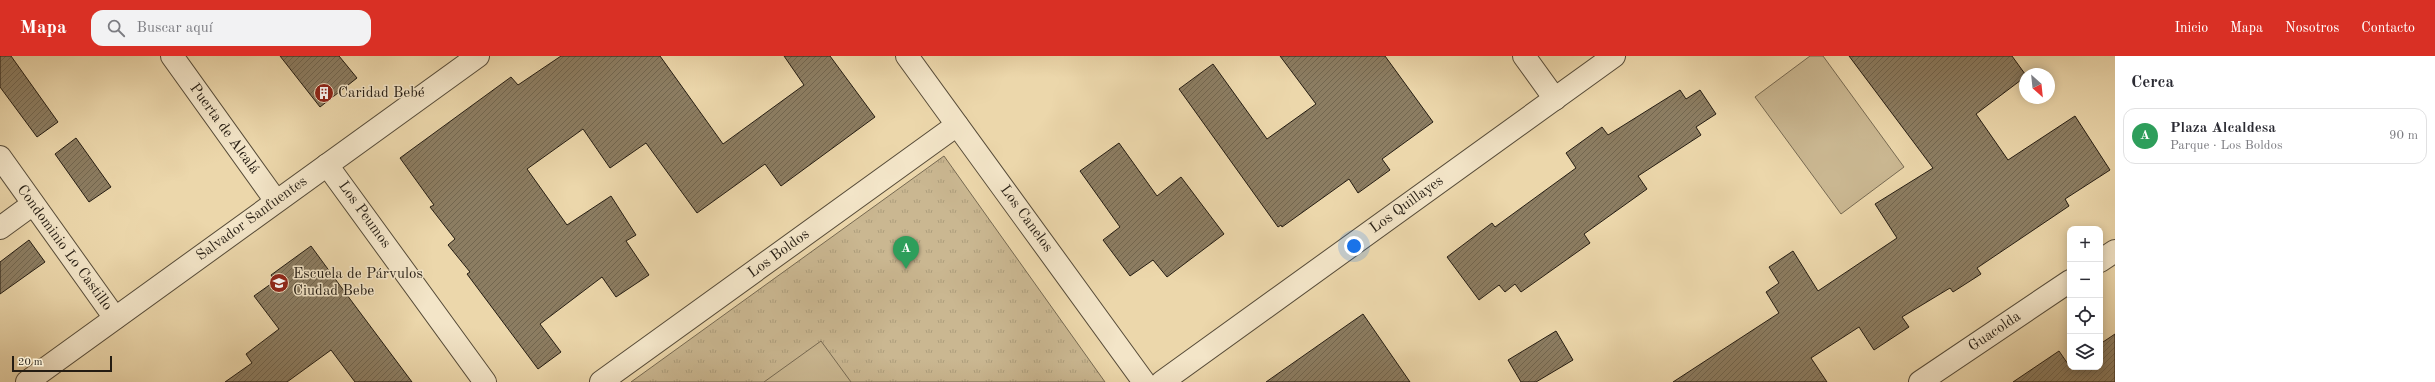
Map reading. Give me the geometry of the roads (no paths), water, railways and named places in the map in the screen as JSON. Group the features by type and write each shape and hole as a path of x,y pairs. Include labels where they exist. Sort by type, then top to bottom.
{"street":[{"name":"Puerta de Alcalá","path":"172,56 276,201"},
{"name":"Salvador Sanfuentes","path":"27,382 478,56"},
{"name":"Los Canelos","path":"907,56 1144,382"},
{"path":"1524,56 1555,99"},
{"name":"Los Quillayes","path":"1162,382 1614,56"},
{"name":"Los Boldos","path":"601,382 957,125"},
{"name":"Condominio Lo Castillo","path":"0,157 115,318"},
{"name":"Los Peumos","path":"327,165 485,382"},
{"path":"0,228 33,204"},
{"path":"2103,259 2115,251"},
{"name":"Guacolda","path":"1920,382 2067,283"}],"place":[{"name":"Caridad Bebé","path":"324,93"},
{"name":"Plaza Alcaldesa","path":"906,269"},
{"name":"Escuela de Párvulos Ciudad Bebe","path":"279,283"}]}
